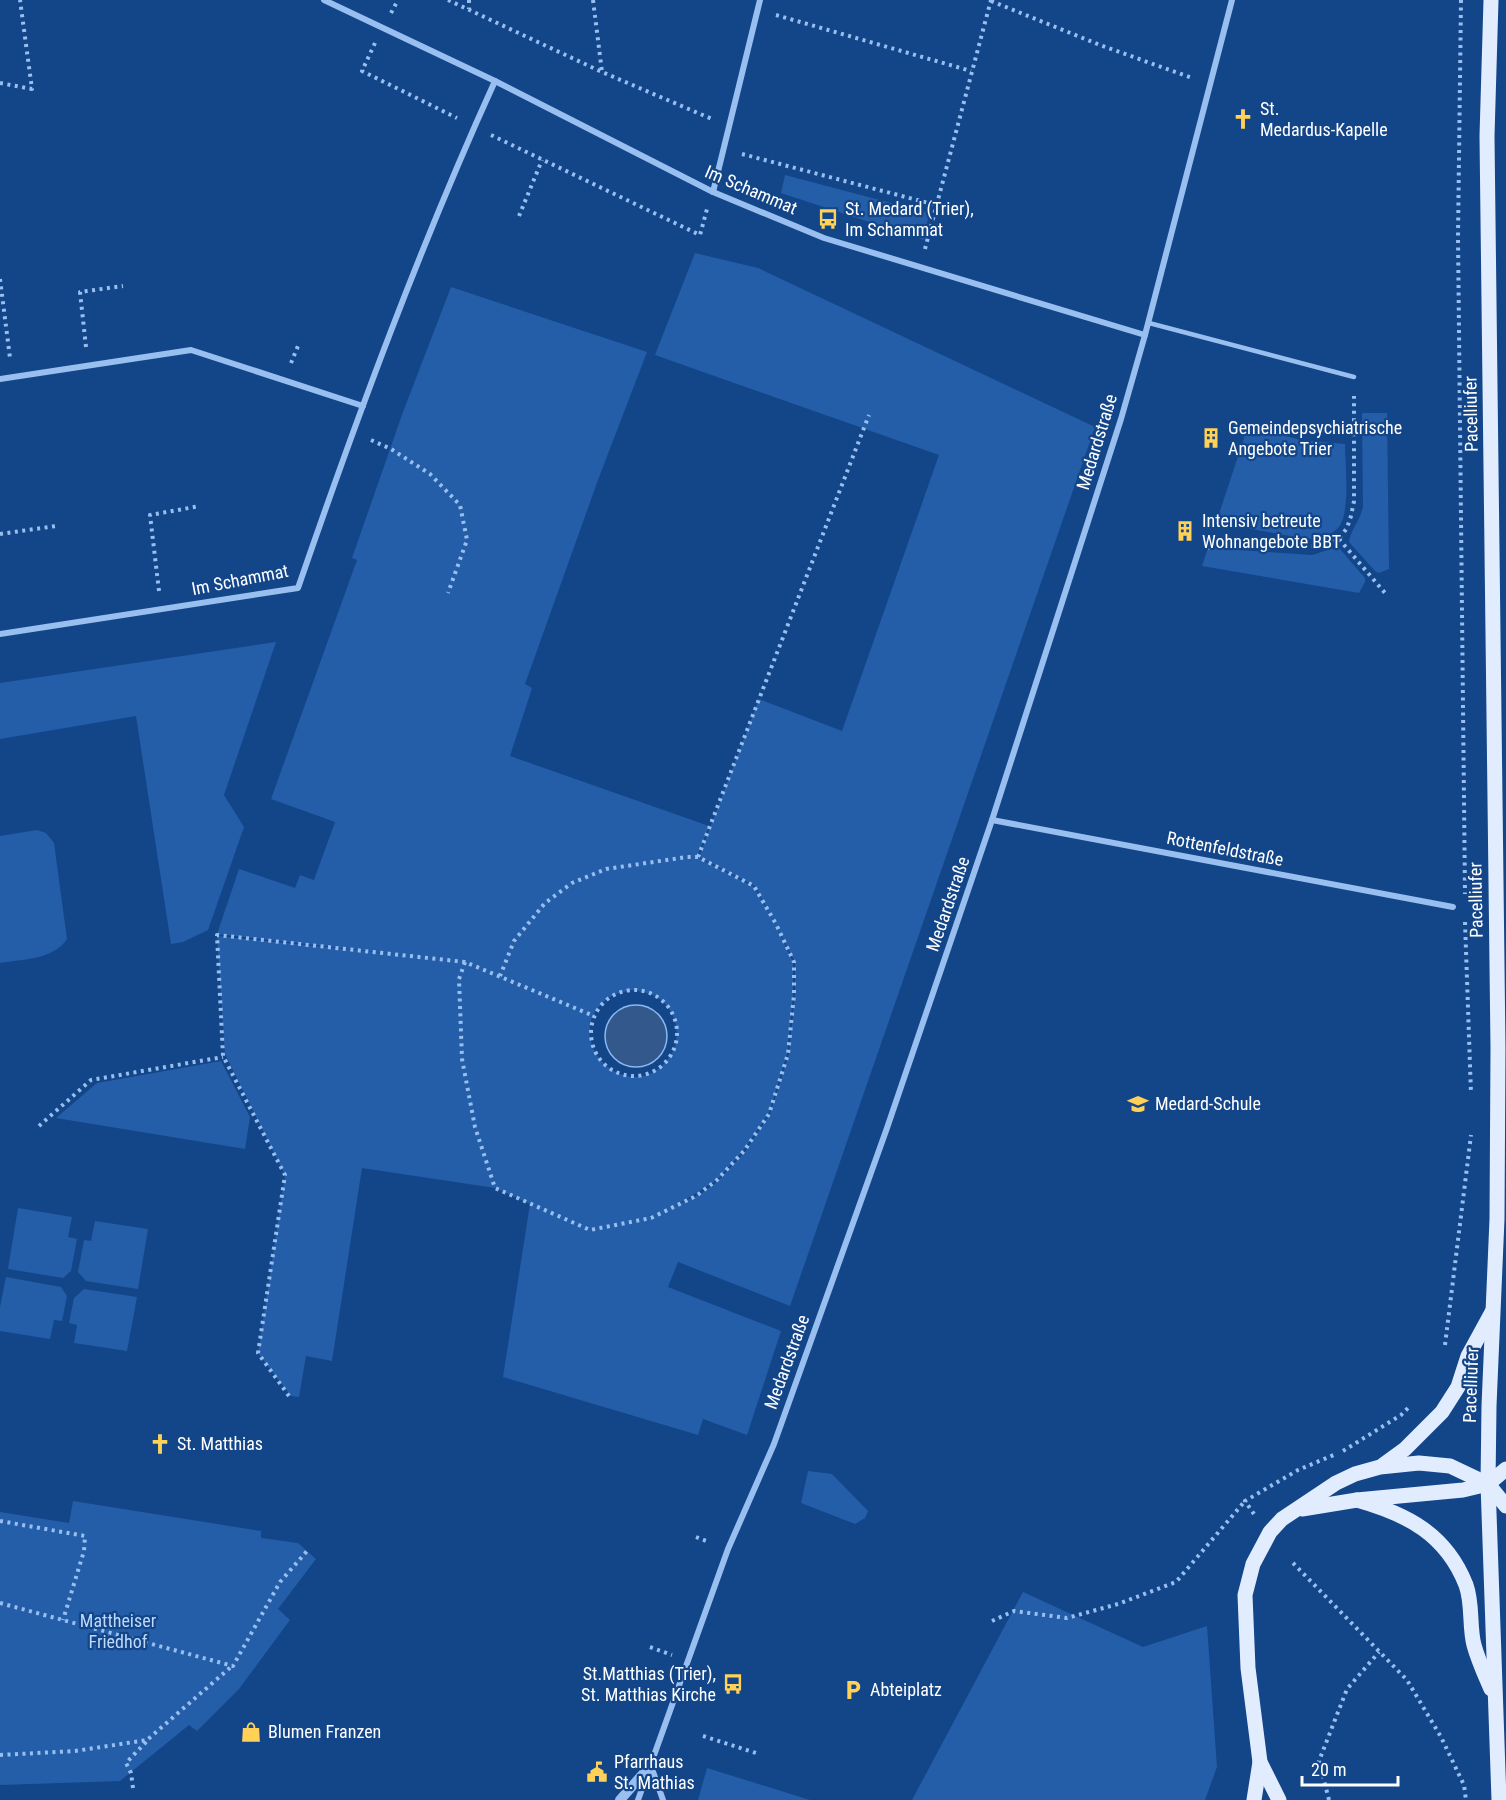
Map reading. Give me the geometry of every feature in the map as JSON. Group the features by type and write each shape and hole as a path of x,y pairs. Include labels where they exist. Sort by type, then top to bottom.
{"main road":[{"name":"Pacelliufer","path":"1491,0 1487,136 1498,1048 1497,1219 1488,1484 1499,1800"},
{"path":"1380,1467 1406,1449 1442,1412 1458,1387 1468,1356 1493,1309"},
{"path":"1253,1797 1260,1762 1248,1668 1245,1595 1253,1564 1270,1532 1282,1519 1336,1483 1355,1473 1380,1467 1419,1463 1450,1466 1488,1484 1506,1506"},
{"path":"1296,1510 1357,1500 1454,1491 1488,1484 1506,1469"},
{"path":"1357,1500 1388,1509 1413,1521 1430,1533 1447,1554 1466,1587 1472,1617 1473,1644 1495,1697"},
{"path":"1260,1762 1279,1800"}],"street":[{"name":"Im Schammat","path":"324,0 495,81 712,192 824,238 1145,335"},
{"path":"712,192 760,0"},
{"name":"Medardstraße","path":"638,1800 728,1549 774,1444 887,1128 992,820 1149,323 1232,0"},
{"name":"Im Schammat","path":"0,634 298,588 350,438 443,200 495,81"},
{"path":"0,379 191,350 363,406"},
{"name":"Rottenfeldstraße","path":"992,820 1453,907"},
{"path":"620,1800 651,1766 663,1800"}],"lane":[{"path":"1149,323 1354,377"}],"path":[{"path":"0,83 32,89 20,0"},
{"path":"448,0 703,117 729,125"},
{"path":"469,0 470,10"},
{"path":"593,0 602,72"},
{"path":"1461,0 1458,237 1465,895"},
{"path":"921,266 991,1 1100,45 1210,83"},
{"path":"758,10 971,71"},
{"path":"383,28 362,71 474,127 700,235 712,192"},
{"path":"724,149 936,205"},
{"path":"519,216 542,160"},
{"path":"0,279 12,377"},
{"path":"88,365 80,292 123,286"},
{"path":"1208,548 1235,540 1319,546 1339,539 1351,516 1354,501 1354,377"},
{"path":"698,857 869,415"},
{"path":"350,438 372,440 391,449 430,474 460,505 466,540 448,593"},
{"path":"162,609 150,515 200,506"},
{"path":"0,534 56,526"},
{"path":"1339,539 1385,593"},
{"path":"465,962 459,979 462,1059 475,1127 495,1188 590,1230 651,1218 696,1196 717,1180 744,1151 769,1114 788,1054 794,995 794,962 754,886 698,857 687,856 606,869 572,883 544,903 514,941 500,976"},
{"path":"1465,919 1472,1104"},
{"path":"289,1396 258,1353 285,1175 223,1056 217,935 465,962 594,1016"},
{"path":"632,990 651,994 671,1011 676,1028 675,1044 667,1061 653,1072 638,1076 623,1075 603,1064 592,1046 590,1030 594,1016 599,1007 612,996 632,990"},
{"path":"39,1126 91,1080 223,1056"},
{"path":"1445,1349 1469,1166 1471,1125"},
{"path":"993,1621 1014,1611 1067,1618 1118,1604 1176,1582 1245,1501 1298,1470 1346,1449 1401,1415 1416,1401"},
{"path":"1245,1501 1258,1519"},
{"path":"0,1521 86,1536 84,1551 63,1620"},
{"path":"133,1788 131,1773 126,1764 147,1740 233,1666 280,1582 307,1551"},
{"path":"1293,1563 1407,1680 1441,1737 1464,1785 1466,1800"},
{"path":"0,1603 233,1666"},
{"path":"650,1647 669,1654"},
{"path":"1329,1800 1319,1761 1347,1689 1379,1652"},
{"path":"703,1736 756,1753"},
{"path":"0,1755 75,1751 147,1740"}],"green space":[{"path":"785,175 929,213 924,240 781,193"},
{"path":"695,253 758,268 1095,427 790,1306 678,1262 668,1287 781,1331 747,1435 703,1419 698,1435 503,1377 530,1204 495,1188 362,1168 332,1361 306,1356 299,1397 291,1396 258,1353 285,1175 225,1054 217,936 405,955 217,934 239,869 295,888 300,875 314,880 335,822 271,799 357,560 352,558 403,412 451,287 647,352 598,480 525,684 532,688 510,756 709,826 697,857 754,887 775,924 755,886 699,857 759,699 842,731 939,455 655,355","holes":["775,924 795,962 795,995 789,1054 770,1114 745,1152 717,1182 702,1193 675,1206 717,1180 743,1151 769,1113 787,1054 793,996 793,962","632,990 658,998 670,1010 676,1026 676,1043 673,1051 657,1070 639,1077 621,1074 605,1064 594,1050 589,1032 594,1014 615,994"]},
{"path":"1362,413 1387,413 1389,569 1379,573 1349,542 1363,507"},
{"path":"1248,426 1301,440 1345,444 1345,512 1335,531 1308,539 1216,523"},
{"path":"1208,548 1312,555 1330,549 1340,549 1365,578 1365,582 1359,593 1202,566"},
{"path":"276,642 224,795 244,827 208,930 183,942 171,944 136,716 0,739 0,683"},
{"path":"37,830 46,833 54,843 67,939 61,946 46,955 0,963 0,836"},
{"path":"221,1061 250,1117 245,1149 56,1118 97,1083"},
{"path":"18,1208 72,1217 68,1237 77,1239 71,1271 63,1278 8,1269"},
{"path":"95,1221 148,1229 138,1289 86,1281 78,1272 84,1240 91,1241"},
{"path":"6,1277 61,1287 67,1296 62,1321 54,1320 50,1339 0,1331 0,1307"},
{"path":"84,1289 137,1297 127,1351 74,1343 77,1325 69,1323 74,1298"},
{"path":"808,1471 832,1474 868,1511 865,1518 855,1524 801,1503"},
{"name":"Mattheiser Friedhof","path":"73,1501 261,1531 261,1538 298,1543 316,1559 278,1609 290,1620 239,1689 197,1731 189,1725 120,1781 0,1785 0,1512 69,1523"},
{"path":"1023,1592 1143,1647 1207,1626 1217,1767 1205,1800 912,1800"},
{"path":"707,1768 810,1800 698,1800"}],"shaded area":[{"path":"636,1005 653,1010 658,1014 662,1019 667,1036 662,1053 658,1058 653,1062 636,1067 619,1062 614,1058 610,1053 605,1036 610,1019 614,1014 619,1010"}],"place":[{"name":"St. Medardus-Kapelle","path":"1243,119"},
{"name":"St. Medard (Trier), Im Schammat","path":"828,219"},
{"name":"Gemeindepsychiatrische Angebote Trier","path":"1211,438"},
{"name":"Intensiv betreute Wohnangebote BBT","path":"1185,531"},
{"name":"Medard-Schule","path":"1138,1104"},
{"name":"St. Matthias","path":"160,1444"},
{"name":"St.Matthias (Trier), St. Matthias Kirche","path":"733,1684"},
{"name":"Abteiplatz","path":"853,1690"},
{"name":"Blumen Franzen","path":"251,1732"},
{"name":"Pfarrhaus St. Mathias","path":"597,1772"}]}
